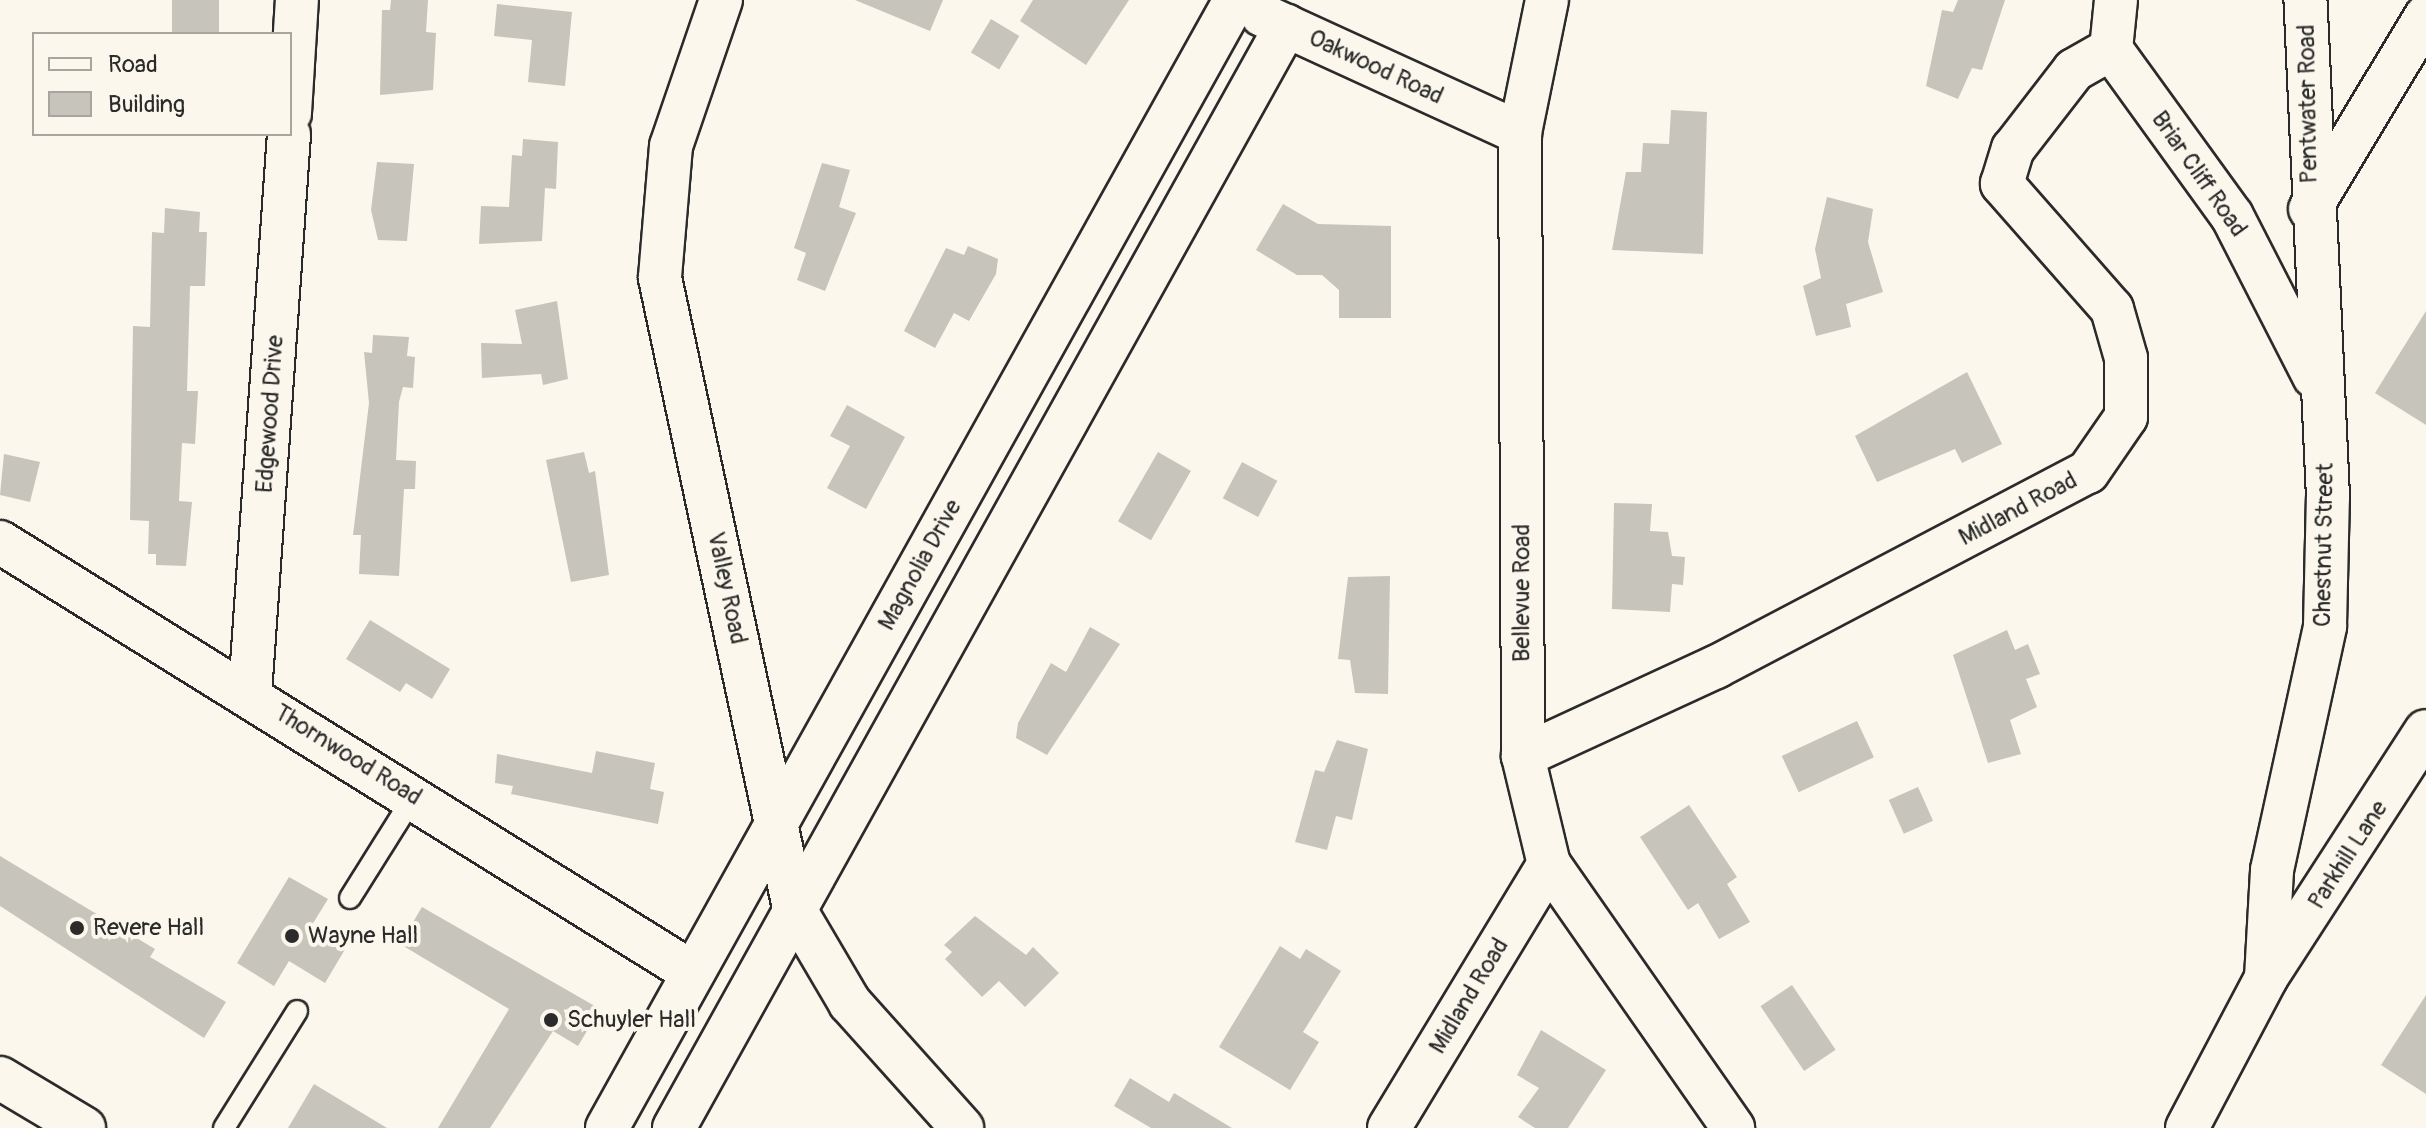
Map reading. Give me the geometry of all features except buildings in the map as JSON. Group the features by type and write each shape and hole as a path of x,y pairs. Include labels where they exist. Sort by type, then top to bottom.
{"street":[{"path":"292,81 297,0"},
{"name":"Valley Road","path":"721,0 671,146 660,278 794,908 850,1003 962,1128"},
{"name":"Bellevue Road","path":"1547,0 1520,133 1523,756 1549,864 1733,1128"},
{"path":"2111,49 2116,0"},
{"name":"Pentwater Road","path":"2305,0 2310,209"},
{"name":"Magnolia Drive","path":"607,1128 1234,1"},
{"name":"Oakwood Road","path":"1234,1 1520,133"},
{"path":"2310,209 2426,16"},
{"path":"674,1128 1286,26"},
{"name":"Briar Cliff Road","path":"2111,49 2232,216 2322,392"},
{"name":"Midland Road","path":"1523,756 1716,667 2088,472 2126,417 2126,358 2112,309 2002,184 2013,149 2074,70 2111,49"},
{"name":"Edgewood Drive","path":"250,693 289,136"},
{"name":"Chestnut Street","path":"2187,1128 2266,978 2272,870 2325,626 2322,392 2310,209"},
{"name":"Thornwood Road","path":"0,542 250,693 693,973"},
{"name":"Parkhill Lane","path":"2266,978 2426,731"},
{"name":"Midland Road","path":"1389,1128 1549,864"},
{"path":"0,1078 65,1123"}],"lane":[{"path":"350,898 414,796"},
{"path":"224,1128 297,1011"}],"place":[{"name":"Revere Hall","path":"77,928"},
{"name":"Wayne Hall","path":"292,936"},
{"name":"Schuyler Hall","path":"551,1020"}]}
